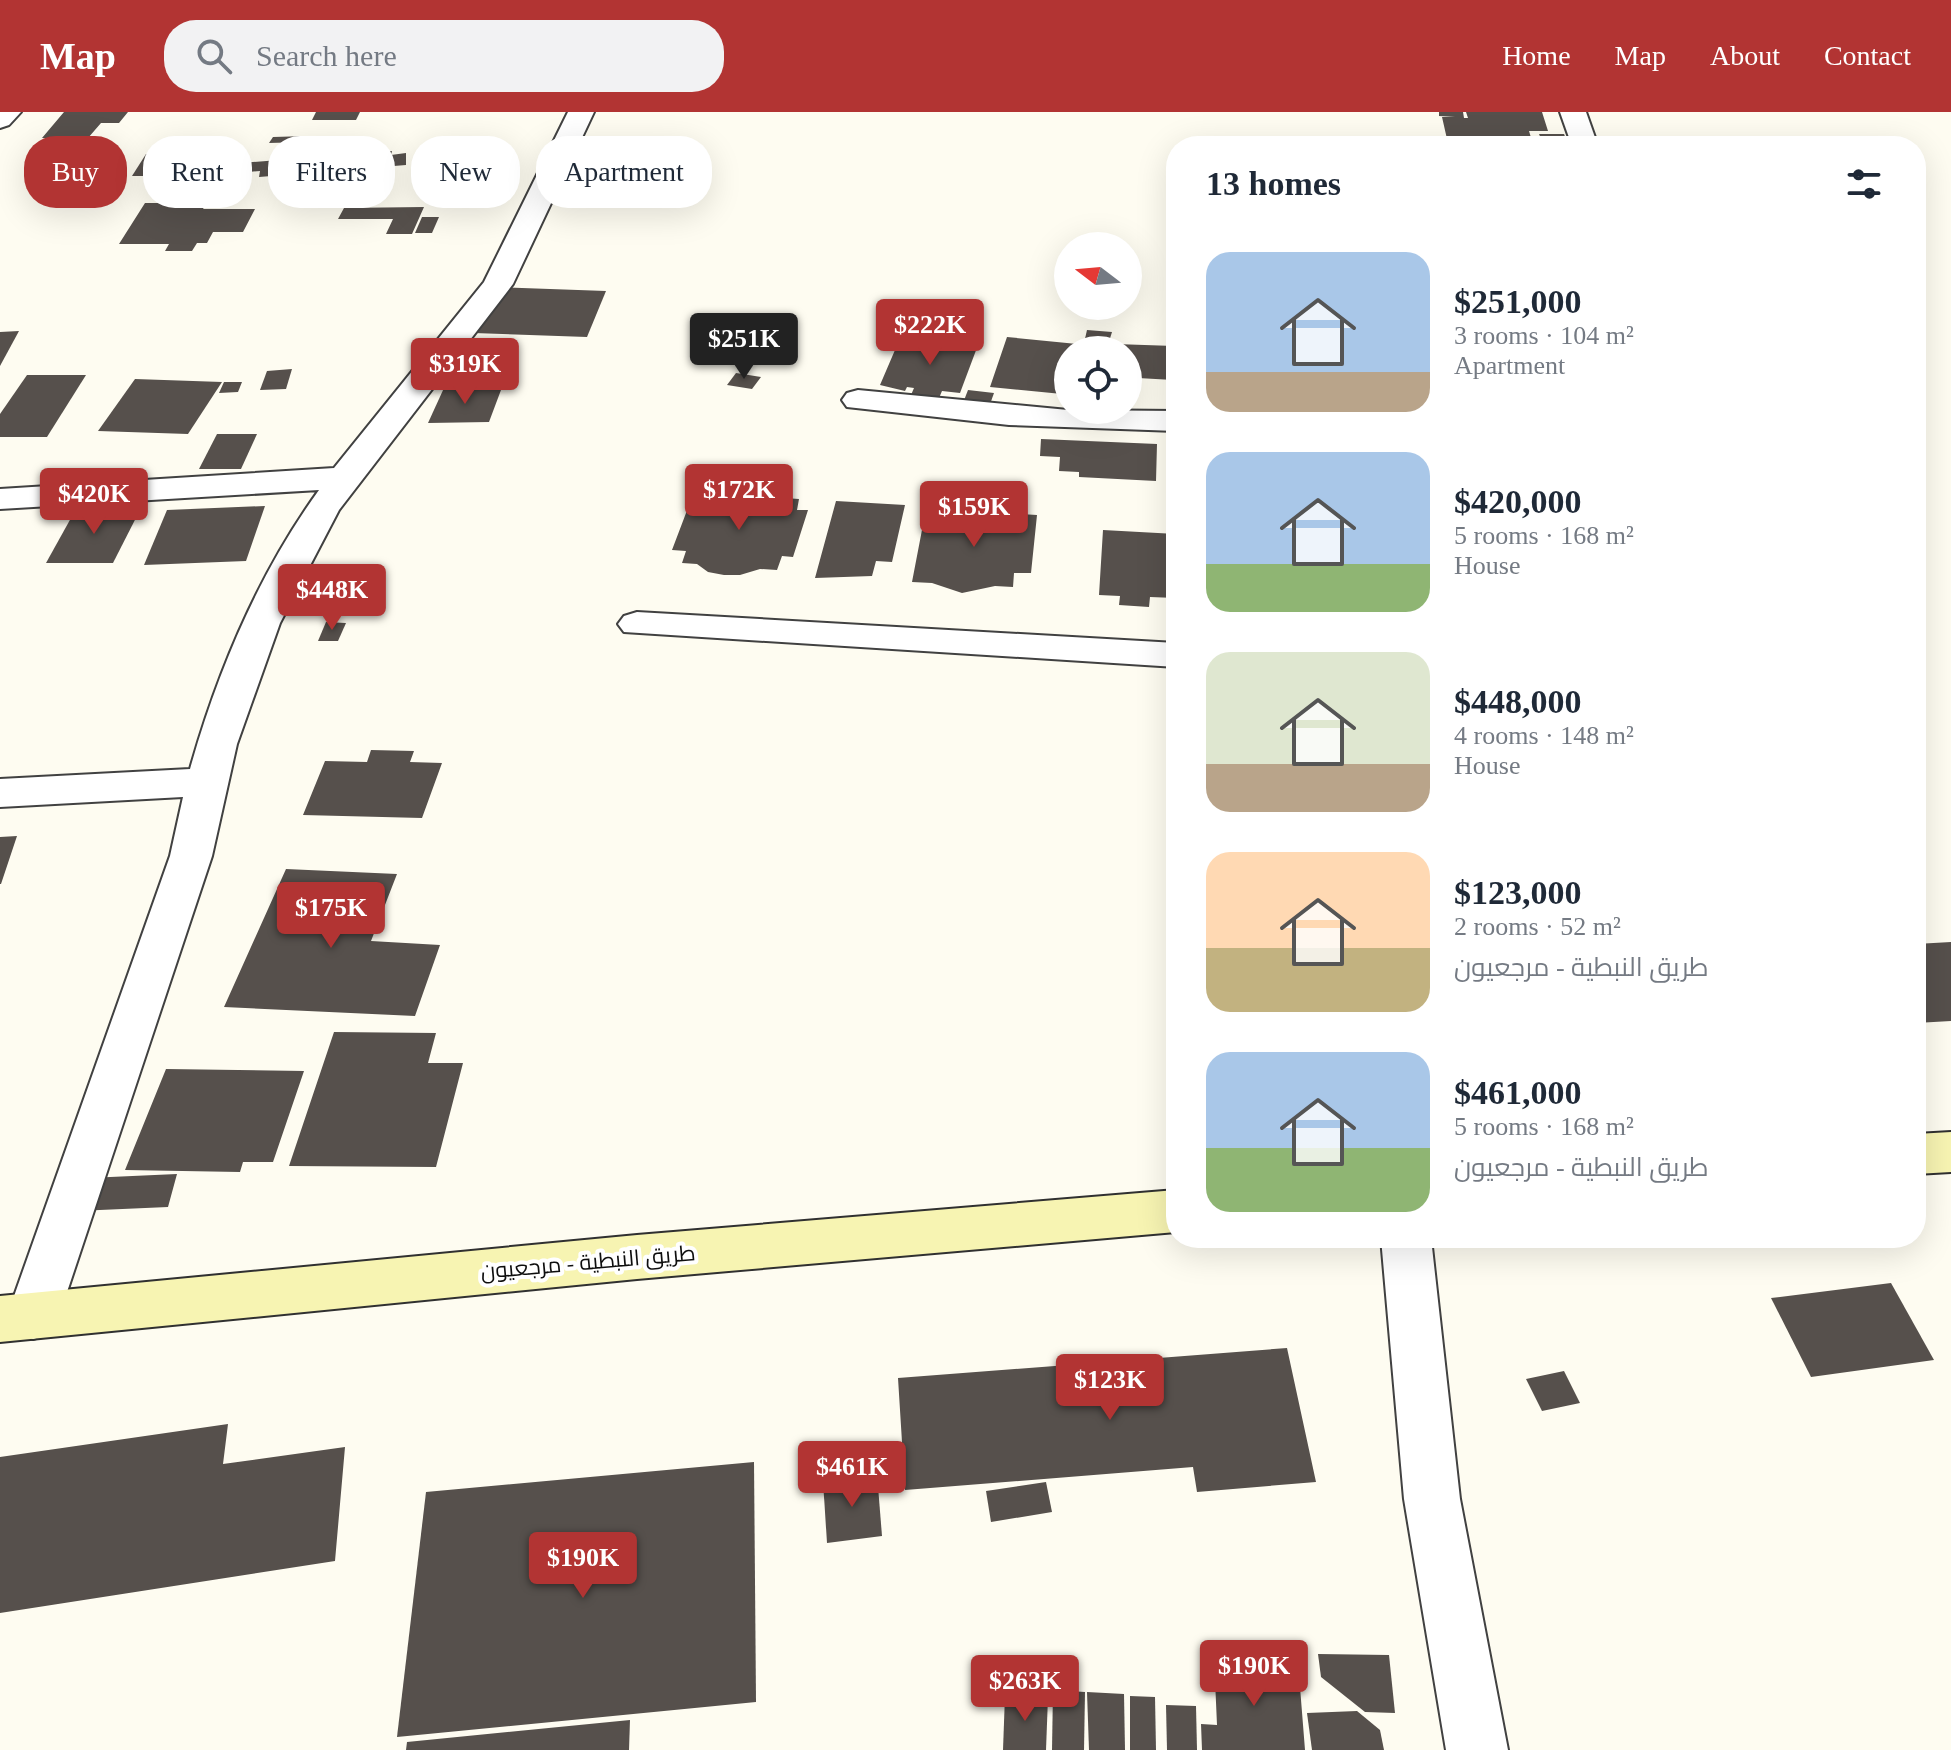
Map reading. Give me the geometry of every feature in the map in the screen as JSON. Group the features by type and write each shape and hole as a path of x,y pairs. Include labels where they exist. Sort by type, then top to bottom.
{"main road":[{"path":"1926,1153 1951,1152"},
{"name":"طريق النبطية - مرجعيون","path":"17,1317 637,1257 1166,1212"}],"street":[{"path":"0,120 8,112"},
{"path":"17,1317 191,856 207,782 228,711 298,544 344,478 498,284 581,112"},
{"path":"1573,112 1581,136"},
{"path":"858,400 1009,415 1166,421"},
{"path":"0,499 344,478"},
{"path":"637,624 1166,654"},
{"path":"0,793 207,782"},
{"path":"1407,1248 1432,1499 1477,1750"}],"building":[{"path":"64,112 128,112 119,123 101,123 90,136 44,136"},
{"path":"316,112 360,112 356,120 312,120"},
{"path":"1439,112 1463,112 1464,118 1468,118 1466,112 1542,112 1548,131 1529,131 1530,136 1446,136 1442,117 1455,117 1439,116"},
{"path":"1539,134 1565,136 1540,136"},
{"path":"406,153 406,165 395,166 395,154"},
{"path":"143,159 143,176 132,176"},
{"path":"268,161 268,176 259,177 260,171 252,172 252,162"},
{"path":"143,206 255,209 243,232 213,232 207,243 197,243 192,251 165,251 169,244 119,244"},
{"path":"344,208 424,208 412,234 386,234 393,219 338,219"},
{"path":"422,217 439,217 432,233 415,233"},
{"path":"497,287 606,291 587,337 473,333"},
{"path":"1087,330 1112,332 1111,336 1086,336"},
{"path":"19,331 0,366 0,332"},
{"path":"1007,337 1054,342 1054,393 990,387"},
{"path":"916,339 978,345 960,393 942,391 939,398 911,395 914,388 907,387 905,391 880,385 898,343 913,344"},
{"path":"1142,345 1166,346 1166,380 1142,378"},
{"path":"292,369 286,389 260,390 267,371"},
{"path":"736,373 761,377 752,389 727,385"},
{"path":"27,375 86,375 47,437 0,437 0,414"},
{"path":"135,379 222,382 188,434 98,431"},
{"path":"224,382 242,382 238,392 219,393"},
{"path":"444,388 501,390 489,422 428,423"},
{"path":"968,390 994,393 989,407 963,403"},
{"path":"217,434 257,434 241,469 199,469"},
{"path":"1041,439 1157,444 1156,481 1079,477 1079,472 1059,471 1060,457 1040,456"},
{"path":"694,492 799,499 797,510 808,510 793,557 782,556 777,570 760,569 740,575 708,572 697,564 682,563 686,551 672,550"},
{"path":"836,501 905,505 892,562 876,561 872,576 815,578"},
{"path":"265,506 246,561 144,565 167,510"},
{"path":"141,508 113,563 46,563 76,509"},
{"path":"926,509 1037,515 1031,573 1014,573 1013,587 995,586 962,593 932,583 912,582"},
{"path":"1103,530 1166,533 1166,598 1150,597 1149,607 1119,605 1120,596 1099,595"},
{"path":"326,622 346,623 338,641 318,641"},
{"path":"371,750 414,751 410,762 442,763 422,818 303,815 325,761 367,762"},
{"path":"17,836 1,884 0,884 0,837"},
{"path":"286,869 397,874 371,941 440,945 415,1016 224,1007"},
{"path":"1951,942 1951,1021 1926,1022 1926,943"},
{"path":"334,1032 436,1033 428,1063 463,1063 436,1167 289,1166"},
{"path":"166,1069 304,1071 273,1162 243,1162 240,1172 125,1170"},
{"path":"177,1174 168,1207 77,1211 88,1178"},
{"path":"1891,1283 1934,1360 1811,1377 1771,1298"},
{"path":"1287,1348 1316,1482 1197,1492 1193,1467 905,1490 898,1378"},
{"path":"1564,1371 1580,1403 1542,1411 1526,1379"},
{"path":"228,1424 223,1464 345,1447 335,1561 0,1613 0,1457"},
{"path":"754,1462 756,1702 397,1737 426,1492"},
{"path":"877,1474 882,1536 827,1543 823,1481"},
{"path":"1046,1482 1052,1512 991,1522 986,1491"},
{"path":"1318,1654 1389,1655 1395,1713 1365,1712 1321,1677"},
{"path":"1214,1657 1278,1659 1281,1687 1300,1687 1305,1750 1202,1750 1201,1724 1217,1725"},
{"path":"1053,1690 1085,1692 1084,1750 1052,1750"},
{"path":"1087,1692 1124,1694 1125,1750 1089,1750"},
{"path":"1005,1695 1048,1697 1046,1750 1003,1750"},
{"path":"1130,1696 1155,1697 1156,1750 1130,1750"},
{"path":"1166,1705 1196,1706 1197,1750 1167,1750"},
{"path":"1357,1711 1380,1730 1384,1750 1312,1750 1307,1713"},
{"path":"630,1720 629,1750 406,1750 407,1742"}]}
